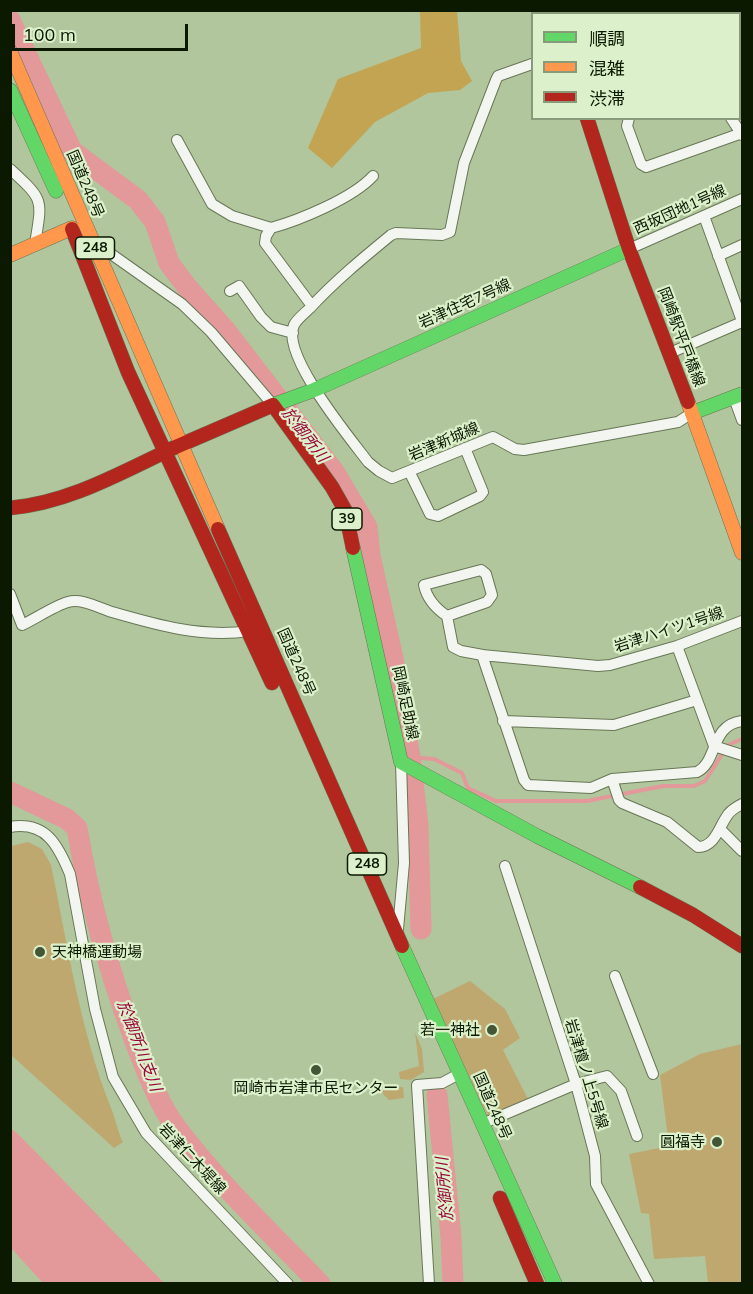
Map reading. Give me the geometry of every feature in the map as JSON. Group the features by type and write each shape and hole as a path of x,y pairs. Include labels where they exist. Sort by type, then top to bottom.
{"main road":[{"name":"国道248号","path":"10,51 181,444 398,932 453,1082"},
{"name":"国道248号","path":"10,90 67,217 128,372 249,631 453,1082 482,1124 555,1284"},
{"name":"岡崎駅平戸橋線","path":"589,125 629,249 692,413 738,524 742,553"},
{"path":"10,255 35,244 67,217"},
{"name":"岩津住宅7号線","path":"273,405 314,390 629,249"},
{"path":"692,413 738,396"},
{"path":"10,508 33,507 55,502 273,405"},
{"name":"岡崎足助線","path":"273,405 332,487 345,510 403,763"},
{"path":"403,763 538,836 646,888 742,946"},
{"path":"496,1189 537,1284"}],"street":[{"path":"314,390 292,341 294,325 333,283 391,235 396,233 442,235 450,232 464,163 498,76 531,64"},
{"path":"628,120 627,126 641,164 646,167 742,134 732,120"},
{"path":"177,141 212,204 232,216 271,228 292,222 349,194 374,176"},
{"path":"10,169 33,190 41,204 35,244"},
{"name":"西坂団地1号線","path":"629,249 742,199"},
{"path":"670,353 742,321 704,216"},
{"path":"271,228 265,243 312,306"},
{"path":"718,256 742,245"},
{"path":"104,249 182,304 211,332 273,405"},
{"path":"230,291 239,286 271,327 293,333"},
{"name":"岩津新城線","path":"314,390 368,462 392,478 493,437 515,449 524,450 678,422 692,413"},
{"path":"738,396 742,420"},
{"path":"410,472 430,514 438,516 480,496 483,492 465,448"},
{"path":"481,570 486,574 492,595 487,602 447,615 429,600 424,585 481,570"},
{"path":"10,594 22,625 68,602 83,602 112,612 191,632 226,634 249,631"},
{"name":"岩津ハイツ1号線","path":"447,615 453,647 461,651 489,656 598,666 610,665 677,645 742,621"},
{"path":"677,645 714,746"},
{"path":"489,656 482,655 503,721 524,780 528,785 591,788 612,779 700,771 726,727 742,721"},
{"path":"503,721 614,725 698,700"},
{"path":"714,746 742,755"},
{"path":"398,932 404,863 403,763"},
{"path":"612,779 622,803 667,822 698,847 707,845 721,830 726,816 742,804"},
{"name":"岩津仁木堤線","path":"10,827 33,826 50,836 70,874 97,1018 113,1077 146,1133 288,1284"},
{"path":"721,830 742,851"},
{"name":"岩津檀ノ上5号線","path":"505,866 576,1084 595,1156 596,1184 649,1284"},
{"path":"615,976 653,1074"},
{"path":"482,1124 576,1084 607,1076 621,1091 637,1136"},
{"path":"429,1284 417,1085 453,1082"}],"shaded area":[{"path":"420,11 457,11 461,61 472,81 460,90 428,93 375,122 332,168 308,148 338,79 421,48"},
{"path":"661,11 662,12 614,12"},
{"name":"天神橋運動場","path":"28,842 42,849 51,865 69,957 91,1049 123,1142 114,1148 11,1055 11,846"},
{"path":"470,981 505,1009 520,1038 503,1050 528,1099 488,1116 433,999"},
{"path":"415,1032 422,1049 424,1072 411,1080 400,1079 399,1072 419,1066"},
{"path":"742,1044 742,1283 708,1283 705,1256 654,1259 649,1214 641,1213 629,1154 669,1146 660,1075 700,1054"},
{"path":"403,1087 404,1098 389,1100 382,1091 390,1088"},
{"path":"10,1128 164,1283 43,1283 11,1248"}],"waterway":[{"name":"於御所川","path":"10,20 72,151 138,200 155,222 169,263 226,331 335,473 367,527 370,556 393,658 410,757 418,825 421,929"},
{"path":"410,757 434,759 462,773 468,788 496,801 587,801 663,786 694,786 705,781 728,745 742,739"},
{"name":"於御所川支川","path":"10,792 67,819 77,828 94,908 116,987 147,1073 168,1116 226,1187 320,1284"},
{"name":"於御所川","path":"437,1095 451,1237 453,1284"}],"traffic: fast":[{"path":"10,90 56,191"},
{"path":"273,405 314,390 629,249"},
{"path":"692,413 742,394"},
{"path":"353,548 401,762 537,836 640,887"},
{"path":"402,946 555,1284"}],"traffic: slow":[{"path":"10,51 218,529"},
{"path":"10,255 72,228"},
{"path":"688,402 742,553"}],"traffic: jam":[{"path":"588,120 629,249 688,402"},
{"path":"72,229 128,372 272,683"},
{"path":"171,449 273,405 332,487 345,510 353,548"},
{"path":"10,508 51,501 90,487 165,452"},
{"path":"218,529 402,946"},
{"path":"640,887 693,915 742,946"},
{"path":"500,1198 537,1284"}],"place":[{"name":"天神橋運動場","path":"40,952"},
{"name":"若一神社","path":"492,1030"},
{"name":"岡崎市岩津市民センター","path":"316,1070"},
{"name":"圓福寺","path":"717,1142"}]}
